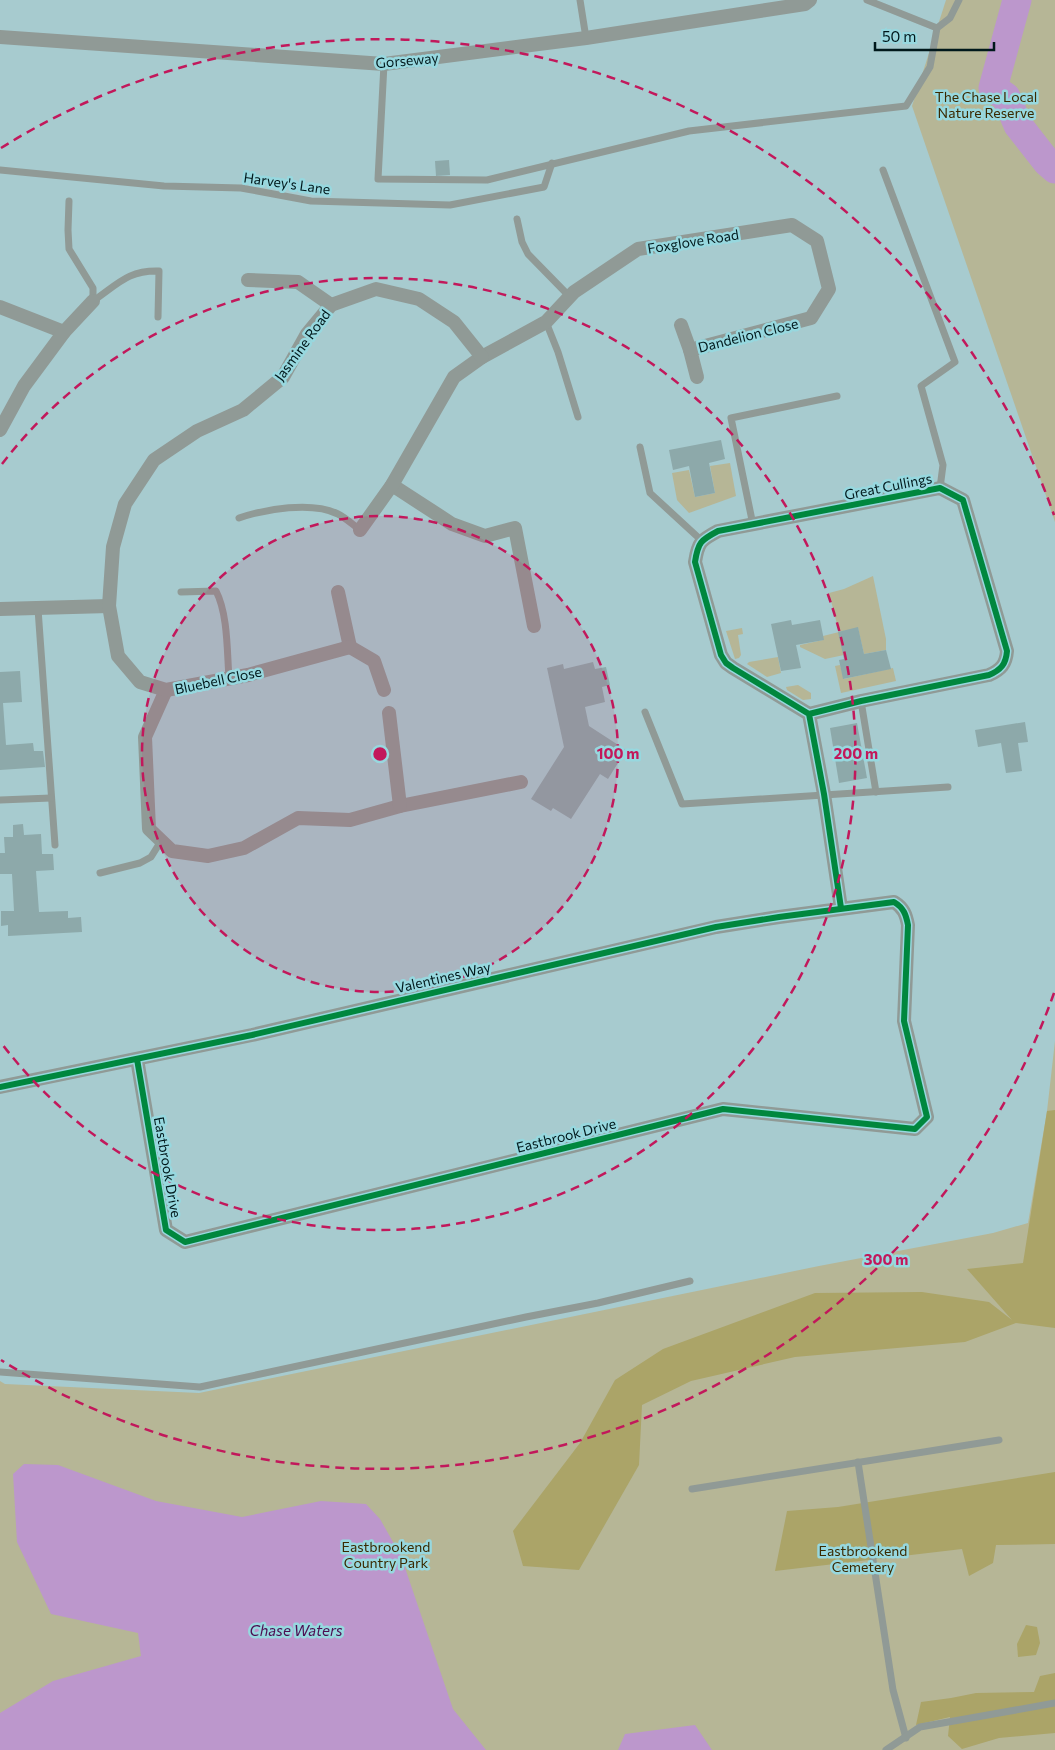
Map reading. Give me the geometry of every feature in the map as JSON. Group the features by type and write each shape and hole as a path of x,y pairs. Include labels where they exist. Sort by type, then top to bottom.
{"street":[{"name":"Gorseway","path":"0,37 384,64 586,38 806,4 810,0"},
{"name":"Foxglove Road","path":"360,530 392,484 454,377 482,356 546,322 574,292 638,249 792,225 817,241"},
{"name":"Dandelion Close","path":"690,350 812,318 829,289 817,241"},
{"path":"248,280 298,282 331,305"},
{"name":"Jasmine Road","path":"109,606 112,547 125,504 154,460 198,431 242,410 282,377 307,334 331,305 376,289 420,299 454,322 482,356"},
{"path":"0,430 24,386 64,332 93,301"},
{"path":"0,308 64,332"},
{"name":"Dandelion Close","path":"682,325 697,377"},
{"path":"392,484 452,524 485,536 515,528 534,626"},
{"name":"Great Cullings","path":"701,540 718,531 940,488 963,500 1007,651 1006,661 996,672 989,675 860,701 809,714"},
{"path":"701,540 695,562 721,656 733,668 809,714 824,794 841,908"},
{"path":"338,592 350,647 374,661 384,690"},
{"path":"0,609 109,606"},
{"name":"Bluebell Close","path":"109,606 118,656 140,682 166,690 229,678 350,647"},
{"path":"166,690 145,737 149,829 172,851 208,856 244,848 298,818 350,820 400,806 521,782"},
{"path":"389,713 400,806"},
{"name":"Valentines Way","path":"0,1087 262,1032 716,927 894,902"},
{"name":"Eastbrook Drive","path":"137,1059 166,1230 185,1242 723,1109 914,1129 927,1117 904,1021 908,926 906,915 901,906 894,902"}],"lane":[{"path":"580,0 586,38"},
{"path":"867,0 937,28"},
{"path":"384,64 378,180 487,180 689,131 906,106 930,67 937,28 950,18 960,0"},
{"name":"Harvey's Lane","path":"0,170 164,186 241,188 311,201 450,206 544,187 552,163"},
{"name":"Great Cullings","path":"883,170 956,362 921,386 943,465 940,488"},
{"path":"69,201 69,249 93,288 93,301"},
{"path":"517,219 522,242 528,254 570,297"},
{"path":"93,301 132,274 145,271 159,272 158,317"},
{"path":"546,322 558,352 578,417"},
{"path":"753,525 731,418 837,396"},
{"path":"640,447 650,493 701,540"},
{"path":"239,518 276,508 322,509 338,514 360,530"},
{"path":"181,592 216,591 221,600 224,618 229,678"},
{"path":"38,609 55,845"},
{"path":"860,701 876,792"},
{"path":"645,712 682,804 948,787"},
{"path":"0,800 51,798"},
{"path":"100,873 140,863 151,857 161,841"},
{"path":"0,1372 200,1387 598,1303 690,1281"},
{"path":"692,1489 999,1440"},
{"path":"858,1462 893,1690 906,1738"},
{"path":"886,1750 920,1727 1055,1703"}],"green space":[{"name":"The Chase Local Nature Reserve","path":"946,0 1055,0 1055,522 912,106"},
{"path":"730,463 736,496 689,513 677,500 672,473 689,470 695,497 715,493 710,466"},
{"path":"873,576 886,639 886,650 864,654 858,628 839,632 829,593 844,589"},
{"path":"742,628 743,634 738,635 741,655 735,659 726,631"},
{"path":"839,632 844,655 825,659 800,647 800,645 823,640 823,636"},
{"path":"778,657 781,673 767,677 747,664 749,662"},
{"path":"840,665 844,679 893,668 896,681 841,693 835,666"},
{"path":"798,685 811,693 811,699 803,700 787,690 786,687"},
{"path":"1055,1041 1055,1750 0,1750 0,1381 5,1384 199,1393 819,1266 993,1233 1028,1223 1047,1111"},
{"path":"1055,1110 1055,1328 1016,1323 965,1342 795,1357 691,1381 642,1405 639,1465 579,1570 523,1566 513,1531 580,1443 615,1380 663,1349 815,1293 922,1292 989,1302 1012,1320 967,1269 1023,1263 1047,1111"},
{"name":"Eastbrookend Cemetery","path":"1055,1472 1055,1544 996,1545 993,1563 969,1576 962,1549 775,1571 787,1511 838,1507"},
{"path":"1026,1625 1037,1627 1040,1643 1036,1655 1018,1657 1017,1644"},
{"path":"1055,1673 1055,1733 999,1738 962,1749 948,1736 950,1717 916,1725 921,1702 976,1693 1034,1692 1040,1676"}],"water":[{"name":"Chase Waters","path":"24,1464 58,1465 156,1501 242,1517 321,1501 366,1504 380,1519 401,1556 453,1709 486,1750 0,1750 0,1713 53,1681 141,1656 138,1633 51,1614 17,1542 13,1474"},
{"path":"695,1725 712,1750 618,1750 625,1734"}],"building":[{"path":"449,160 450,175 436,176 435,161"},
{"path":"721,440 725,459 709,463 715,493 695,497 689,466 673,470 669,450"},
{"path":"791,620 792,625 820,620 824,640 796,645 801,668 781,671 771,624"},
{"path":"858,627 864,654 886,650 891,669 843,679 839,660 844,659 838,632"},
{"path":"593,662 595,669 606,667 610,685 602,687 605,702 585,707 589,726 626,750 608,779 600,774 571,819 553,808 551,811 531,799 564,747 547,668 563,664 564,669"},
{"path":"20,671 22,702 3,703 6,745 33,743 34,751 43,751 45,767 0,770 0,672"},
{"path":"1025,722 1028,742 1018,743 1022,771 1006,773 1001,743 978,747 975,730"},
{"path":"857,723 867,778 839,783 830,728"},
{"path":"23,824 24,835 41,834 42,854 53,854 54,870 36,871 39,912 68,911 68,918 81,917 82,932 8,936 8,925 1,926 1,911 14,911 12,874 0,874 0,853 5,853 4,837 13,837 13,825"}],"waterway":[{"path":"1017,0 993,88 1006,97 1018,125 1047,162 1055,169"}],"cycle path":[{"path":"809,714 861,701 989,675 1002,666 1007,651 963,500 940,488 718,531 704,539 697,550 695,562 721,655 726,663 809,714 824,794 841,908"},
{"path":"0,1087 252,1035 716,927 894,902 904,912 908,925 904,1021 927,1117 915,1129 723,1109 185,1242 166,1230 137,1059"}],"park label":[{"name":"Eastbrookend Country Park","path":"386,1554"}]}
